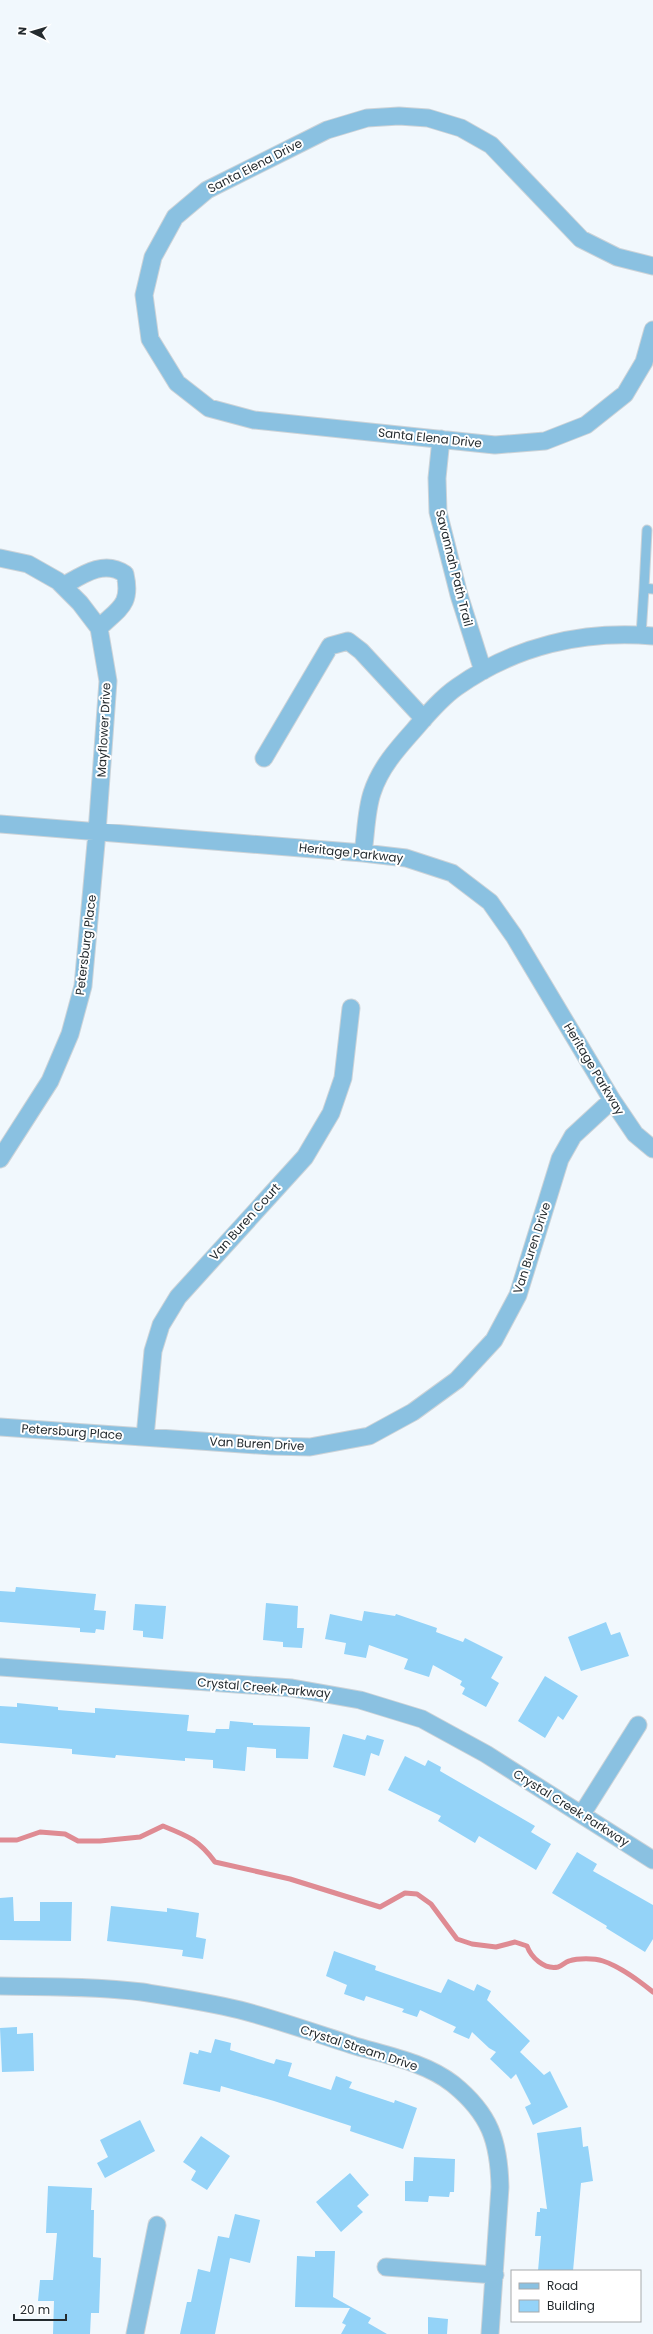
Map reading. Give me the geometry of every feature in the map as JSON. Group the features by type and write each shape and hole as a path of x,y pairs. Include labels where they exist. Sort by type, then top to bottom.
{"street":[{"name":"Santa Elena Drive","path":"653,266 617,257 581,239 492,145 461,128 428,118 398,116 367,118 327,130 207,190 175,217 153,257 144,295 150,339 177,384 209,408 254,420 495,445 545,441 586,425 625,394 644,362 653,330"},
{"name":"Savannah Path Trail","path":"440,439 437,478 438,512 459,595 483,671"},
{"name":"Mayflower Drive","path":"0,558 28,564 63,586 80,603 99,628 108,681 98,832"},
{"path":"63,586 100,567 117,568 125,574 128,590 123,605 99,628"},
{"path":"363,853 372,792 390,756 424,719 456,688 499,661 541,646 585,636 647,635"},
{"path":"264,758 330,646 348,641 357,648 424,719"},
{"name":"Heritage Parkway","path":"0,824 363,853 406,858 452,873 490,902 514,936 612,1100 635,1134 653,1149"},
{"name":"Petersburg Place","path":"0,1159 50,1081 70,1034 83,986 98,832"},
{"name":"Van Buren Court","path":"145,1437 153,1351 161,1325 178,1297 305,1157 331,1112 344,1078 350,1008"},
{"name":"Van Buren Drive","path":"145,1437 272,1446 310,1447 369,1436 413,1412 458,1380 494,1340 518,1294 560,1159 573,1136 612,1100"},
{"name":"Petersburg Place","path":"0,1427 145,1437"},
{"name":"Crystal Creek Parkway","path":"0,1667 292,1688 360,1700 422,1719 486,1754 653,1860"},
{"path":"582,1814 638,1725"},
{"name":"Crystal Stream Drive","path":"0,1986 75,1986 141,1992 239,2010 409,2062 452,2083 481,2113 496,2141 500,2187 490,2334"},
{"path":"135,2334 157,2225"},
{"path":"386,2267 495,2275"}],"lane":[{"path":"647,530 647,635"}],"building":[{"path":"16,1587 96,1594 94,1610 106,1611 104,1630 96,1629 95,1633 80,1632 80,1628 0,1622 0,1591 15,1592"},
{"path":"266,1603 298,1606 297,1628 304,1628 302,1648 283,1647 283,1642 263,1640"},
{"path":"135,1604 166,1606 163,1639 143,1637 143,1631 133,1630"},
{"path":"364,1611 395,1616 396,1614 437,1628 436,1632 463,1642 465,1638 503,1657 491,1678 499,1683 486,1707 462,1694 465,1688 460,1685 462,1681 433,1665 429,1677 404,1669 408,1659 369,1645 366,1658 344,1654 346,1643 325,1639 330,1614 362,1621"},
{"path":"606,1622 611,1635 620,1632 629,1656 581,1671 568,1637"},
{"path":"545,1676 578,1696 563,1720 558,1716 545,1738 518,1721"},
{"path":"17,1703 58,1707 58,1710 95,1713 95,1708 189,1715 187,1731 215,1733 216,1729 229,1729 230,1721 253,1723 253,1725 310,1727 308,1759 276,1758 276,1749 247,1747 245,1771 213,1768 213,1760 185,1758 185,1761 116,1755 115,1758 72,1754 72,1749 0,1743 0,1706 17,1707"},
{"path":"343,1734 365,1740 367,1735 384,1740 379,1756 371,1753 365,1776 333,1767"},
{"path":"405,1756 425,1766 428,1760 441,1767 440,1771 535,1826 531,1832 551,1844 536,1870 479,1836 475,1843 438,1821 441,1816 388,1790"},
{"path":"577,1852 597,1864 593,1871 653,1905 653,1939 645,1952 606,1928 607,1926 552,1893"},
{"path":"13,1897 14,1921 40,1921 40,1902 72,1902 71,1941 0,1940 0,1898"},
{"path":"111,1906 167,1912 167,1908 199,1913 196,1937 206,1939 203,1959 182,1956 183,1950 107,1941"},
{"path":"334,1951 376,1966 375,1970 441,1993 448,1979 474,1991 477,1984 491,1991 487,2000 530,2041 520,2052 544,2075 550,2071 568,2107 533,2125 525,2107 531,2104 516,2074 511,2079 490,2059 496,2052 489,2048 472,2032 469,2039 453,2032 456,2027 420,2010 417,2017 402,2012 404,2009 366,1996 364,2001 344,1994 347,1985 326,1976"},
{"path":"17,2027 17,2034 33,2033 34,2071 2,2072 0,2028"},
{"path":"215,2039 231,2043 230,2050 274,2064 276,2059 292,2063 288,2076 331,2090 336,2076 352,2082 349,2088 394,2103 395,2100 417,2108 403,2149 350,2131 351,2126 274,2101 221,2086 220,2092 183,2084 190,2052 198,2054 199,2050 211,2053"},
{"path":"140,2120 155,2151 105,2178 97,2163 108,2157 100,2140"},
{"path":"581,2127 583,2147 588,2146 593,2181 581,2183 573,2270 538,2270 541,2236 535,2236 537,2212 540,2212 540,2208 547,2209 537,2133"},
{"path":"201,2136 230,2156 207,2190 191,2180 196,2171 183,2162"},
{"path":"414,2157 455,2159 454,2192 450,2192 449,2197 429,2196 428,2202 405,2201 405,2181 413,2181"},
{"path":"350,2173 369,2195 357,2206 363,2212 341,2232 316,2202"},
{"path":"48,2186 92,2188 91,2210 94,2210 93,2257 101,2258 99,2313 91,2313 90,2334 53,2334 54,2301 38,2301 40,2280 53,2280 57,2233 46,2233"},
{"path":"235,2214 260,2220 250,2263 230,2258 215,2334 180,2334 187,2302 191,2302 198,2269 210,2272 218,2236 229,2238"},
{"path":"315,2251 335,2251 333,2297 371,2318 368,2323 387,2334 341,2334 346,2325 342,2323 350,2308 295,2307 297,2256 315,2257"},
{"path":"428,2317 448,2319 447,2334 428,2334"}],"waterway":[{"path":"0,1840 17,1840 40,1832 65,1834 78,1841 100,1841 140,1837 163,1826 179,1833 204,1848 215,1862 290,1879 380,1907 405,1893 417,1894 431,1904 457,1939 472,1944 496,1947 515,1942 527,1946 535,1958 543,1965 548,1967 558,1967 577,1959 603,1961 623,1970 653,1992"}]}
